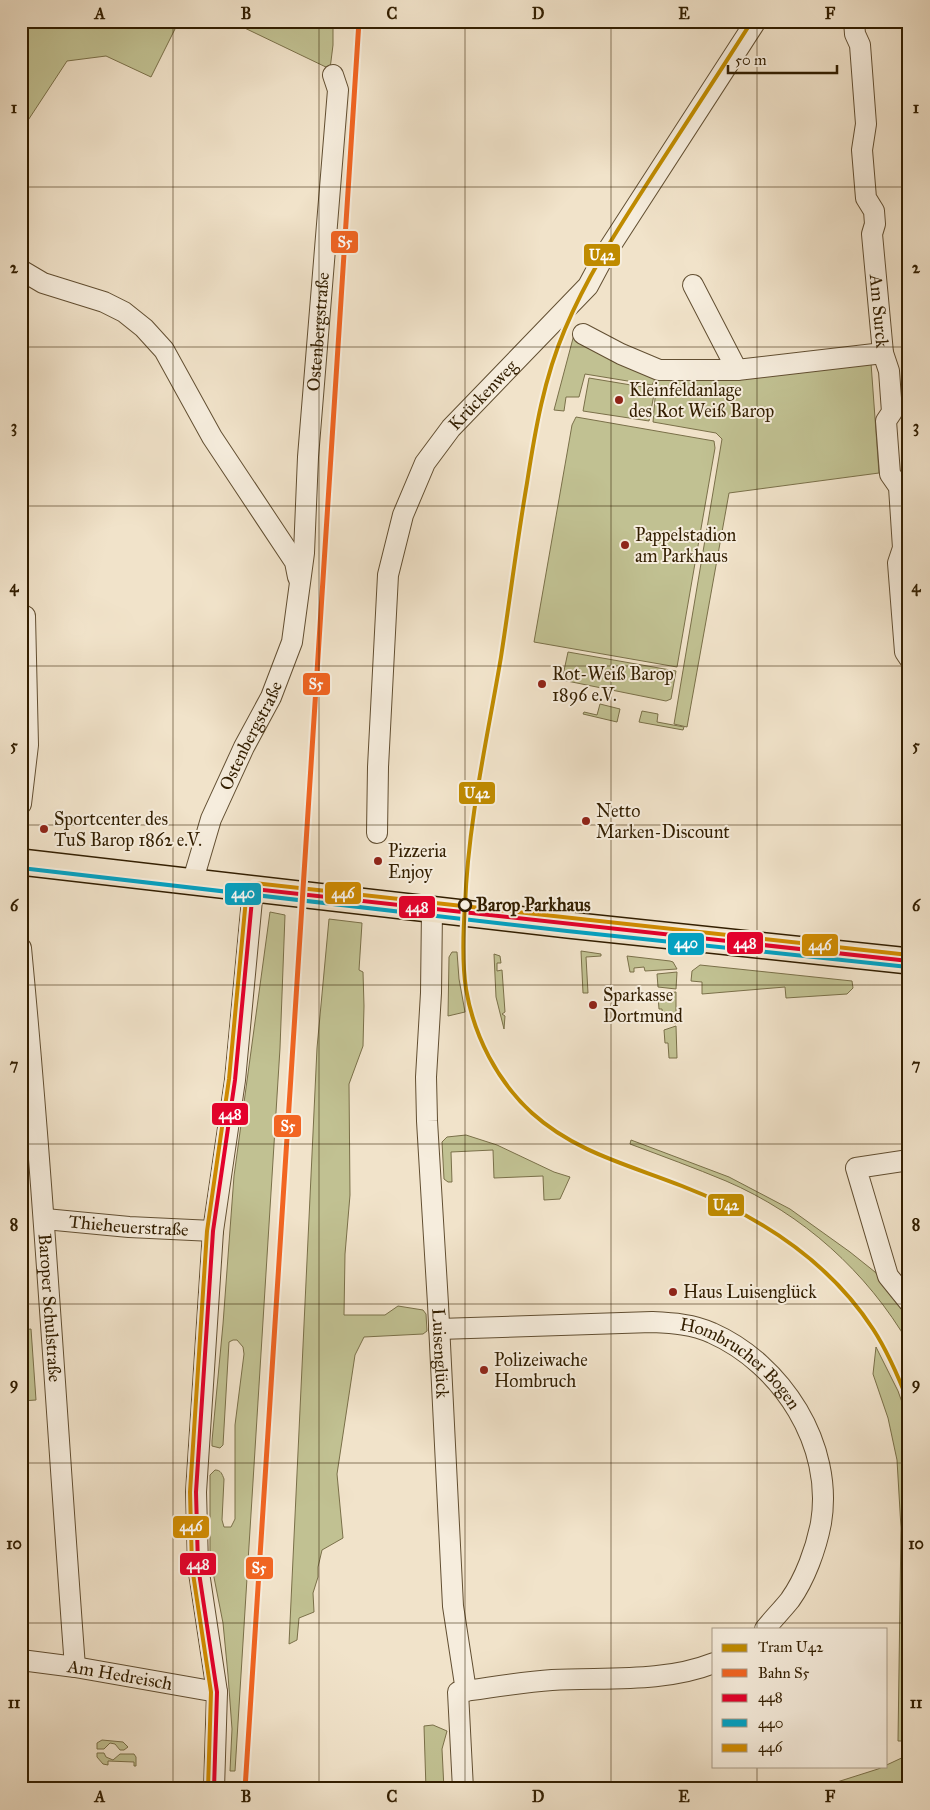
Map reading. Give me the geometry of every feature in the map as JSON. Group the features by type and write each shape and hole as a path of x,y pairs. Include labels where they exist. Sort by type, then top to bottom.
{"main road":[{"path":"21,862 909,961"}],"street":[{"name":"Krückenweg","path":"377,833 378,767 388,575 402,515 425,464 451,428 588,286 608,249 756,21"},
{"name":"Am Surck","path":"854,21 855,34 860,45 866,124 862,150 866,198 874,211 875,224 872,234 883,353 889,371 892,412 886,421 890,474 899,487 903,548 898,563 905,652 909,658"},
{"name":"Ostenbergstraße","path":"193,880 211,819 244,747 271,697 292,642 304,553 308,457 338,90 333,75"},
{"name":"Ostenbergstraße","path":"21,270 43,282 104,302 124,312 144,328 164,350 212,437 296,562 299,589"},
{"path":"693,285 737,370"},
{"path":"583,334 621,354 659,370 737,370 883,353"},
{"path":"21,804 28,745 24,647 25,616"},
{"path":"214,1789 217,1692 198,1566 197,1484 213,1231 235,1080 253,889"},
{"name":"Luisenglück","path":"432,909 431,993 426,1086 453,1606 466,1691"},
{"name":"Baroper Schulstraße","path":"21,948 45,1220 74,1667"},
{"path":"909,1160 856,1168 888,1276 909,1302"},
{"name":"Thieheuerstraße","path":"45,1220 213,1231"},
{"name":"Hombrucher Bogen","path":"440,1329 652,1322 681,1324 710,1332 736,1346 762,1367 786,1392 813,1439 820,1466 822,1493 821,1523 813,1552 802,1580 790,1600 766,1628"},
{"name":"Am Hedreisch","path":"21,1660 74,1667 217,1692"},
{"path":"463,1789 458,1692 551,1680 665,1675 712,1664"}],"green space":[{"path":"21,21 179,21 151,77 106,56 67,61 21,131"},
{"path":"230,21 333,21 330,69"},
{"path":"576,327 597,341 659,370 871,363 879,473 729,493 687,727 674,724 722,439 716,433 653,422 657,375 652,385 585,374 579,397 566,397 564,411 554,410"},
{"name":"Kleinfeldanlage des Rot Weiß Barop","path":"589,378 655,389 649,421 583,411"},
{"name":"Pappelstadion am Parkhaus","path":"576,417 714,441 715,448 677,667 534,642 572,425"},
{"path":"568,652 676,671 671,699 666,701 562,680"},
{"path":"600,704 620,709 617,722 583,714 584,712 597,715"},
{"path":"642,711 658,714 657,722 684,727 683,730 639,722"},
{"path":"270,912 285,915 280,1048 235,1771 230,1771 232,1729 228,1675 223,1623 210,1557 210,1475 217,1470 224,1479 222,1520 224,1527 231,1527 235,1519 235,1425 244,1354 243,1347 237,1340 229,1342 223,1445 220,1448 212,1446 212,1441 234,1176"},
{"path":"329,919 362,923 359,970 363,972 363,1046 349,1084 350,1195 345,1254 344,1315 385,1315 398,1306 423,1310 426,1314 427,1331 423,1334 364,1337 355,1355 337,1474 343,1538 322,1550 318,1577 313,1593 314,1612 299,1618 297,1640 289,1644 317,1048"},
{"path":"581,951 601,954 601,956 586,957 588,993 583,993"},
{"path":"452,952 457,952 459,979 465,1012 448,1016 449,957"},
{"path":"494,954 500,956 501,963 497,963 497,971 502,970 505,1012 502,1014 505,1016 504,1029 496,997"},
{"path":"627,956 670,961 673,962 677,969 645,971 644,967 634,968 634,972 630,972"},
{"path":"700,965 852,981 853,988 847,994 786,998 785,987 702,994 702,982 691,981 692,971"},
{"path":"677,972 676,989 658,987 657,974"},
{"path":"676,992 676,1023 663,1022 658,996"},
{"path":"676,1026 677,1058 669,1058 668,1043 665,1043 664,1030"},
{"path":"466,1135 497,1145 554,1172 570,1177 560,1199 544,1200 543,1176 494,1178 493,1150 451,1152 452,1182 448,1182 444,1179 442,1142 447,1137"},
{"path":"631,1140 729,1177 790,1209 850,1252 875,1272 909,1311 909,1344 874,1293 853,1269 807,1228 781,1210 726,1181 630,1144"},
{"path":"31,1329 36,1400 21,1401 21,1330"},
{"path":"876,1347 898,1391 908,1419 909,1428 909,1741 898,1741 901,1528 897,1460 888,1418 873,1374"},
{"path":"433,1725 447,1731 442,1749 444,1789 426,1789 424,1726"},
{"path":"102,1740 123,1742 128,1747 120,1750 115,1744 110,1743 104,1749 97,1749 97,1743"},
{"path":"97,1753 104,1753 106,1757 113,1760 120,1754 134,1754 136,1766 134,1766 134,1762 108,1761 108,1765 103,1764 97,1757"},
{"path":"908,1755 906,1789 815,1789 880,1768 888,1768 888,1764"}],"tram line":[{"name":"U42","path":"752,21 605,251 574,309 551,366 533,444 501,657 474,812 464,916 463,948 466,989 475,1024 489,1057 508,1087 532,1113 566,1138 584,1148 710,1198 764,1226 789,1242 813,1261 855,1304 884,1347 909,1404"}],"rail line":[{"name":"S5","path":"245,1789 359,21"}],"transit line":[{"name":"440","path":"21,868 567,931 908,967"},
{"name":"446","path":"254,883 909,955"},
{"name":"446","path":"208,1789 211,1692 192,1567 190,1492 207,1231 229,1079 247,888"},
{"name":"448","path":"253,889 909,961"},
{"name":"448","path":"214,1789 217,1692 198,1566 196,1492 213,1231 235,1080 253,889"}],"place":[{"name":"Kleinfeldanlage des Rot Weiß Barop","path":"619,400"},
{"name":"Pappelstadion am Parkhaus","path":"625,545"},
{"name":"Rot-Weiß Barop 1896 e.V.","path":"542,684"},
{"name":"Netto Marken-Discount","path":"586,821"},
{"name":"Sportcenter des TuS Barop 1862 e.V.","path":"44,829"},
{"name":"Pizzeria Enjoy","path":"378,861"},
{"name":"Barop Parkhaus","path":"465,905"},
{"name":"Sparkasse Dortmund","path":"593,1005"},
{"name":"Haus Luisenglück","path":"673,1292"},
{"name":"Polizeiwache Hombruch","path":"484,1370"}]}
